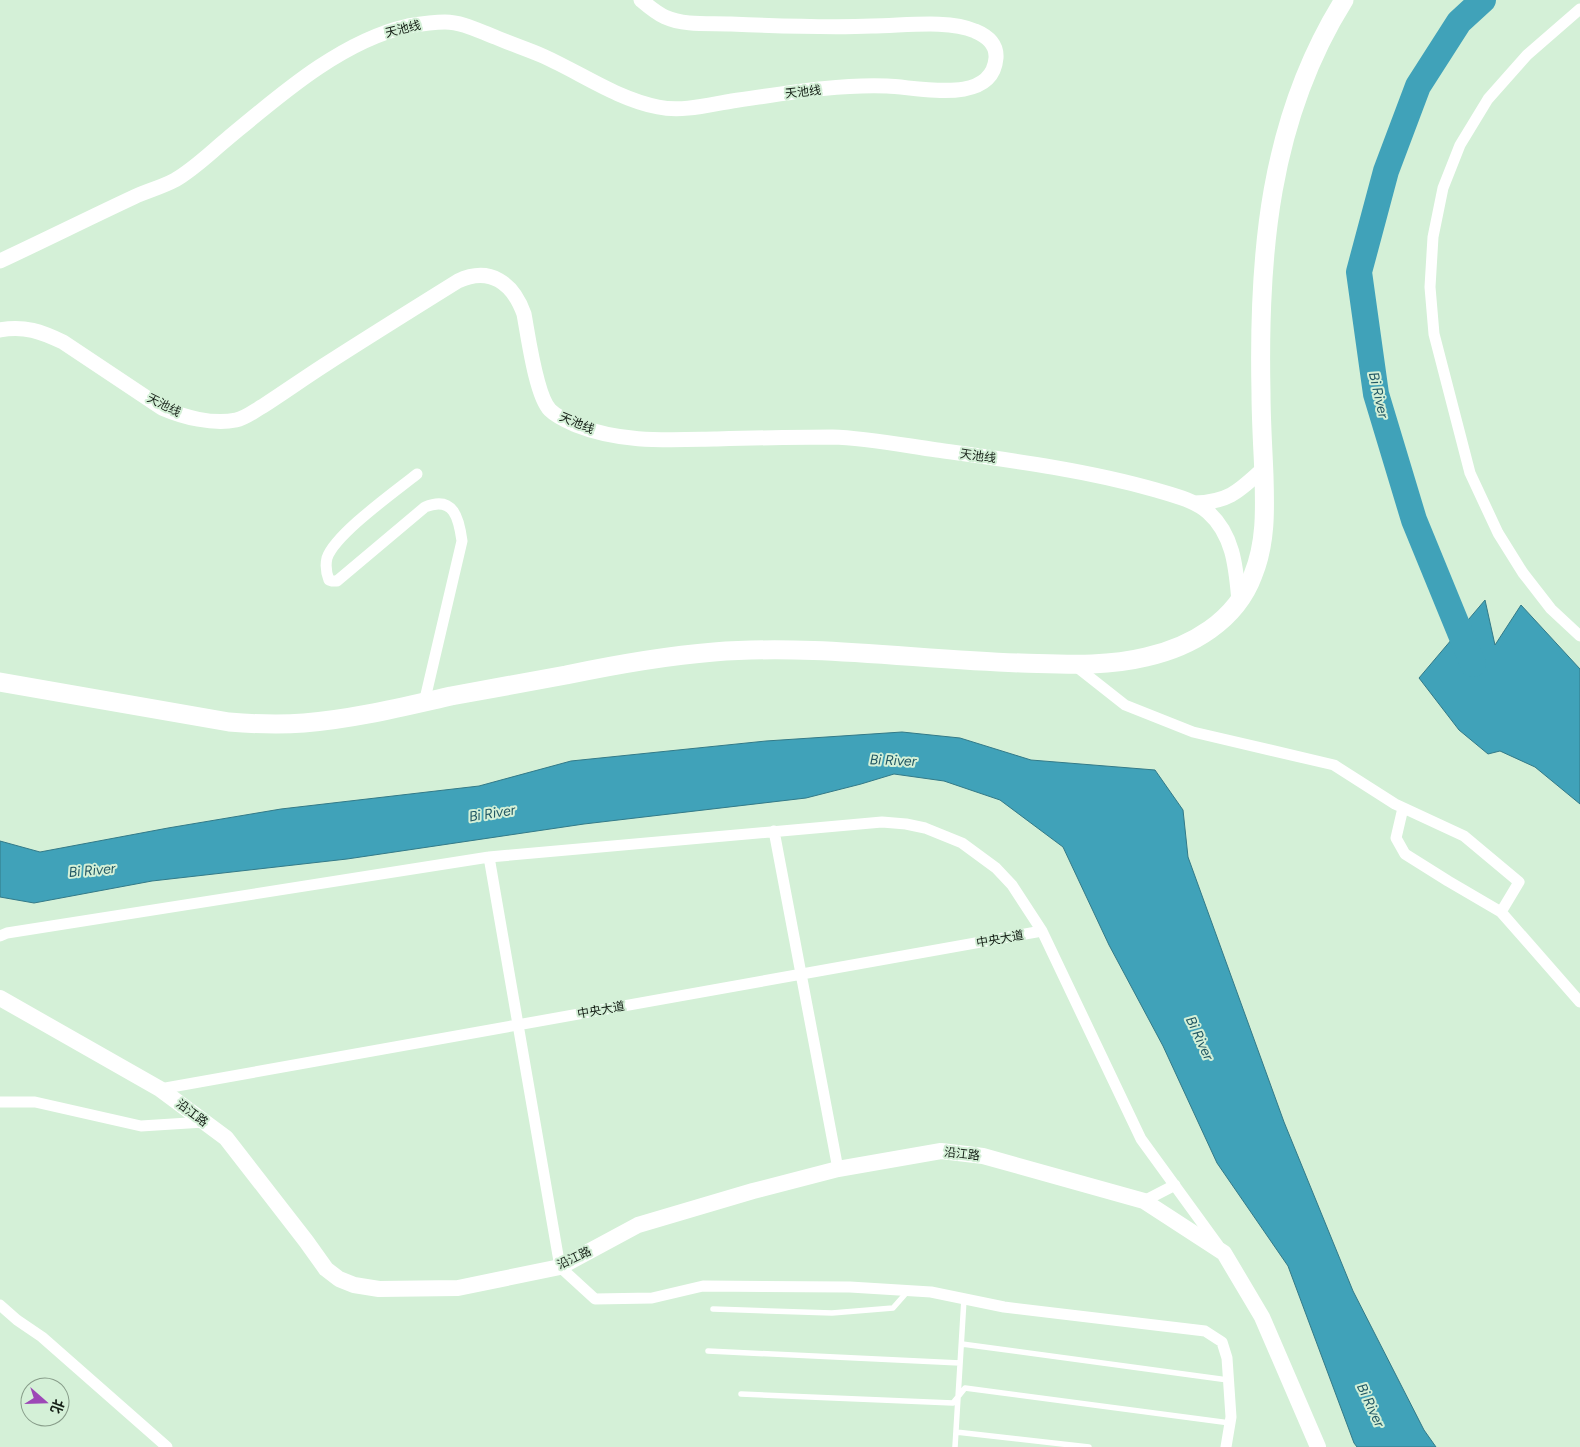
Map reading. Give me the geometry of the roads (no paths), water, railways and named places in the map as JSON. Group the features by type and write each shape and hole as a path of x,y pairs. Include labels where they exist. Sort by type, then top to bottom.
{"main road":[{"path":"0,682 229,722 265,724 302,723 384,712 424,702 621,664 709,652 803,650 987,662 1073,664 1114,663 1163,653 1183,646 1215,627 1239,601 1252,579 1260,554 1264,529 1261,306 1264,253 1270,204 1280,155 1297,94 1319,42 1344,0"},
{"name":"沿江路","path":"0,998 160,1089 226,1138 326,1269 339,1279 354,1285 379,1289 458,1288 560,1267 638,1225 753,1191 838,1169 940,1152 983,1156 1144,1201 1224,1253"},
{"path":"1224,1253 1262,1316 1318,1447"}],"street":[{"name":"天池线","path":"0,262 144,192 175,180 266,107 327,62 365,41 411,26 444,22 456,23 475,29 544,57 625,96 642,103 665,108 686,108 790,93 856,86 886,86 951,91 967,89 986,80 995,64 995,47 988,38 969,28 946,24 823,28 688,23 666,18 641,0"},
{"path":"1580,10 1527,55 1488,99 1460,145 1443,188 1434,228 1430,287 1434,334 1470,473 1498,533 1523,573 1551,609 1580,636"},
{"name":"天池线","path":"0,330 20,328 46,333 63,342 162,408 172,412 192,418 222,422 234,421 243,418 269,402 324,365 458,281 466,277 485,274 500,281 519,302 524,314 539,388 545,404 556,415 566,421 606,434 644,440 833,437 866,439 1018,461 1132,483 1177,496 1194,503 1207,512 1224,532 1234,557 1239,601"},
{"path":"1194,503 1208,503 1235,494 1264,469"},
{"path":"416,474 334,545 327,557 326,567 330,580 337,581 426,506 434,503 442,504 450,507 456,514 462,542 424,702"},
{"path":"1073,664 1125,705 1193,732 1334,765 1403,808 1464,836 1519,882 1500,912"},
{"path":"1403,808 1396,838 1405,854 1500,912 1580,1002"},
{"path":"0,936 7,932 488,857 882,822 906,824 962,843 996,868 1012,885 1042,931 1141,1139 1224,1253"},
{"path":"774,831 838,1169"},
{"path":"488,857 560,1267 595,1299 652,1298 703,1286 850,1287 931,1292 1004,1307 1205,1331 1222,1342 1227,1358 1230,1424 1226,1447"},
{"name":"中央大道","path":"160,1089 1042,931"},
{"path":"0,1102 34,1102 140,1126 204,1122"},
{"path":"1144,1201 1175,1185"},
{"path":"0,1305 49,1343 167,1447"}],"lane":[{"path":"714,1309 832,1313 893,1308 908,1291"},
{"path":"955,1447 964,1299"},
{"path":"962,1344 1228,1380"},
{"path":"708,1351 960,1363"},
{"path":"740,1394 953,1403 965,1388 1230,1424"},
{"path":"956,1432 1089,1447"}],"water":[{"path":"1485,600 1495,645 1521,605 1580,669 1580,804 1535,767 1500,751 1488,754 1459,730 1419,678"},
{"path":"902,732 960,738 1031,760 1155,770 1183,810 1188,857 1284,1122 1353,1291 1424,1430 1436,1447 1357,1447 1354,1443 1288,1266 1217,1163 1163,1046 1109,945 1063,847 1000,800 944,781 894,774 806,798 584,824 347,859 152,881 34,903 0,897 0,841 40,852 281,809 479,786 571,761 766,741"}],"waterway":[{"name":"Bi River","path":"1473,664 1414,520 1376,394 1359,272 1386,171 1418,86 1459,22 1483,0"}]}
